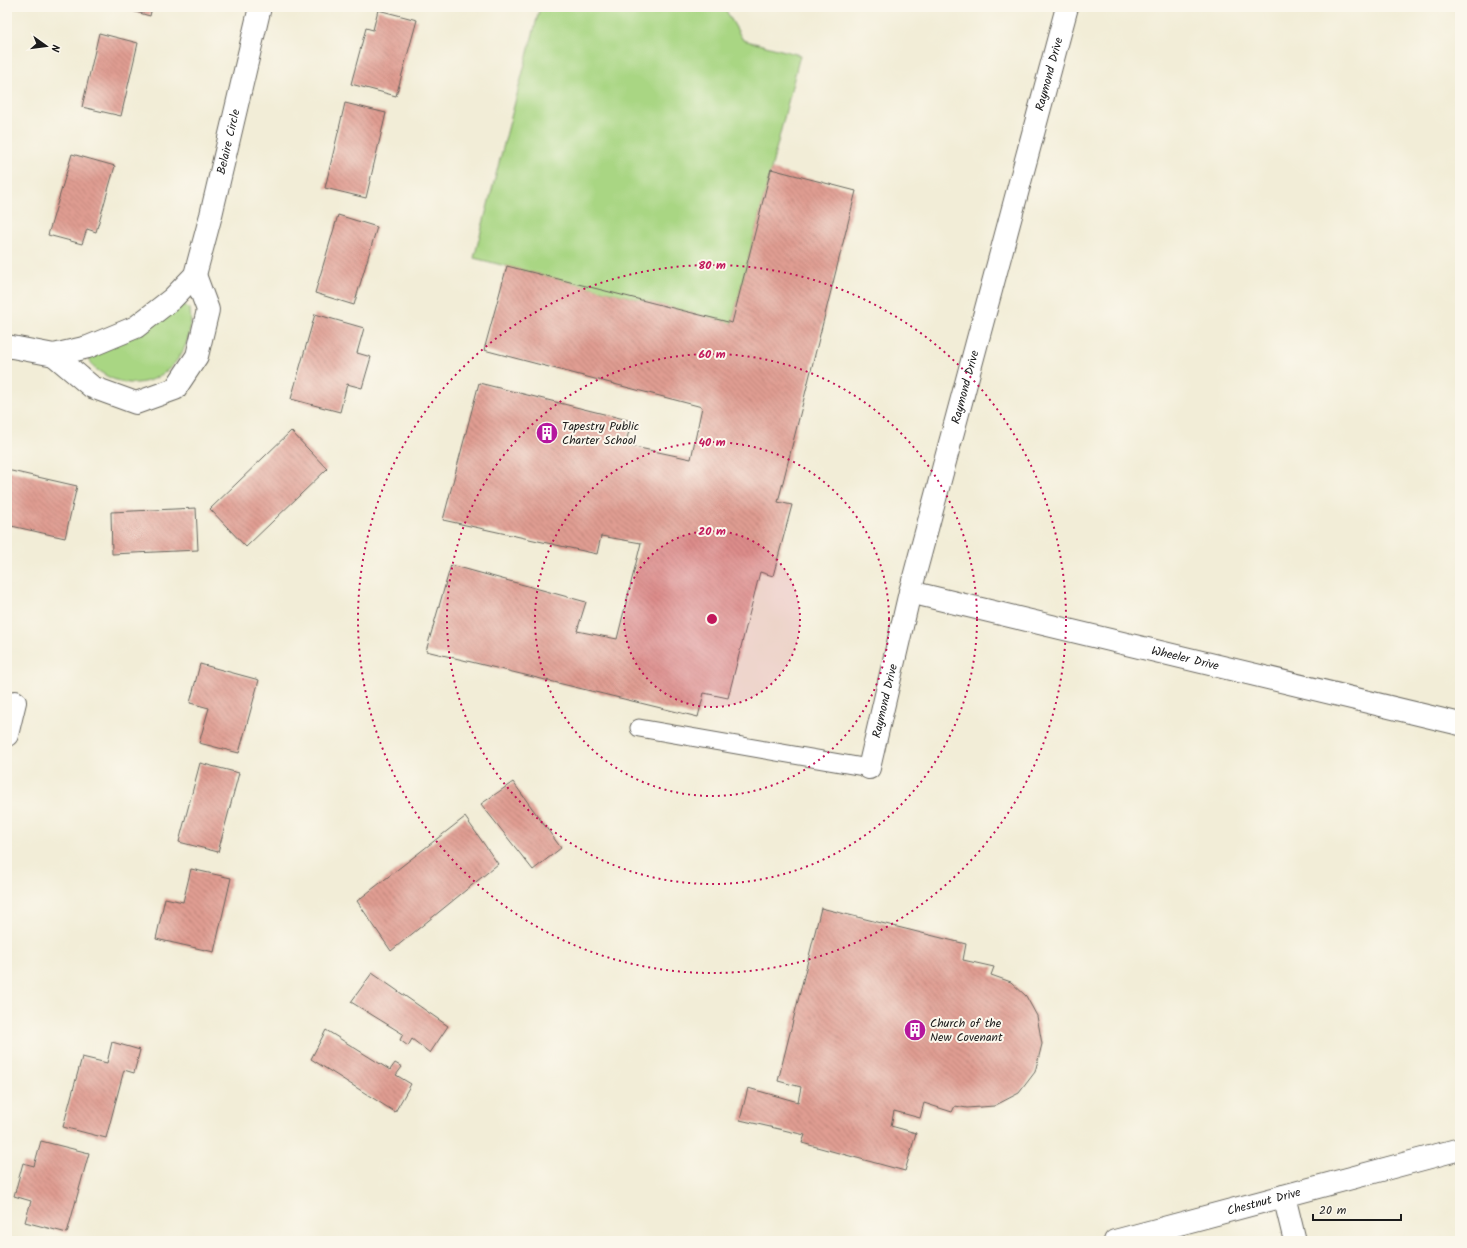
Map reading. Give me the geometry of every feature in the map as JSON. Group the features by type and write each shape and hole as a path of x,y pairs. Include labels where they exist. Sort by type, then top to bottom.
{"street":[{"name":"Belaire Circle","path":"7,346 54,355 88,346 136,327 172,299 195,275 211,215 260,7"},
{"name":"Raymond Drive","path":"869,768 910,592 1067,7"},
{"name":"Belaire Circle","path":"54,355 92,386 136,403 175,388 197,356 208,310 195,275"},
{"name":"Wheeler Drive","path":"910,592 1460,724"},
{"path":"7,735 15,702"},
{"name":"Chestnut Drive","path":"1115,1241 1460,1149"},
{"path":"1284,1196 1295,1241"}],"lane":[{"path":"639,728 869,768"}],"green space":[{"path":"540,7 724,7 743,40 800,55 732,323 474,258"},
{"path":"184,304 190,310 190,327 186,344 178,358 167,370 154,379 139,383 122,382 105,375 92,364 89,358 178,306"}],"building":[{"path":"118,7 152,7 150,16"},
{"path":"378,10 417,20 396,96 351,84 366,28 373,30"},
{"path":"99,33 138,43 121,116 82,107"},
{"path":"345,103 386,113 366,198 325,188"},
{"path":"72,154 115,166 96,232 87,229 82,244 48,235"},
{"name":"Tapestry Public Charter School","path":"771,169 856,191 778,502 792,505 773,576 760,572 728,698 704,693 698,717 426,651 451,565 586,602 577,631 617,639 641,543 601,536 597,554 443,520 479,383 632,421 625,445 691,459 702,407 484,350 507,266 732,323"},
{"path":"338,215 377,227 354,305 315,293"},
{"path":"315,314 364,328 357,353 371,357 362,388 347,384 340,412 291,399"},
{"path":"291,431 327,469 246,547 210,509"},
{"path":"7,470 77,486 65,538 7,525"},
{"path":"196,508 198,550 112,554 111,512"},
{"path":"200,664 259,680 239,753 199,743 209,708 190,703"},
{"path":"200,763 239,773 218,852 179,842"},
{"path":"513,782 561,848 533,870 481,804"},
{"path":"465,817 498,864 391,951 357,901"},
{"path":"191,869 231,878 214,952 156,939 165,898 183,902"},
{"name":"Church of the New Covenant","path":"821,908 966,944 963,960 994,967 991,975 1011,982 1026,996 1037,1016 1042,1044 1035,1072 1019,1093 994,1106 967,1108 955,1106 952,1112 924,1103 920,1118 894,1111 891,1126 916,1133 905,1171 802,1143 805,1135 740,1120 748,1088 798,1102 801,1087 778,1081"},
{"path":"372,973 448,1026 430,1053 412,1039 408,1046 400,1040 403,1034 351,1002"},
{"path":"326,1030 390,1070 395,1063 402,1067 396,1075 411,1084 395,1112 311,1059"},
{"path":"112,1042 140,1050 134,1073 124,1070 106,1138 63,1127 82,1057 107,1063"},
{"path":"41,1141 89,1153 67,1233 25,1222 31,1201 14,1196 23,1163 34,1166"}],"place":[{"name":"Tapestry Public Charter School","path":"547,433"},
{"name":"Church of the New Covenant","path":"915,1030"}]}
